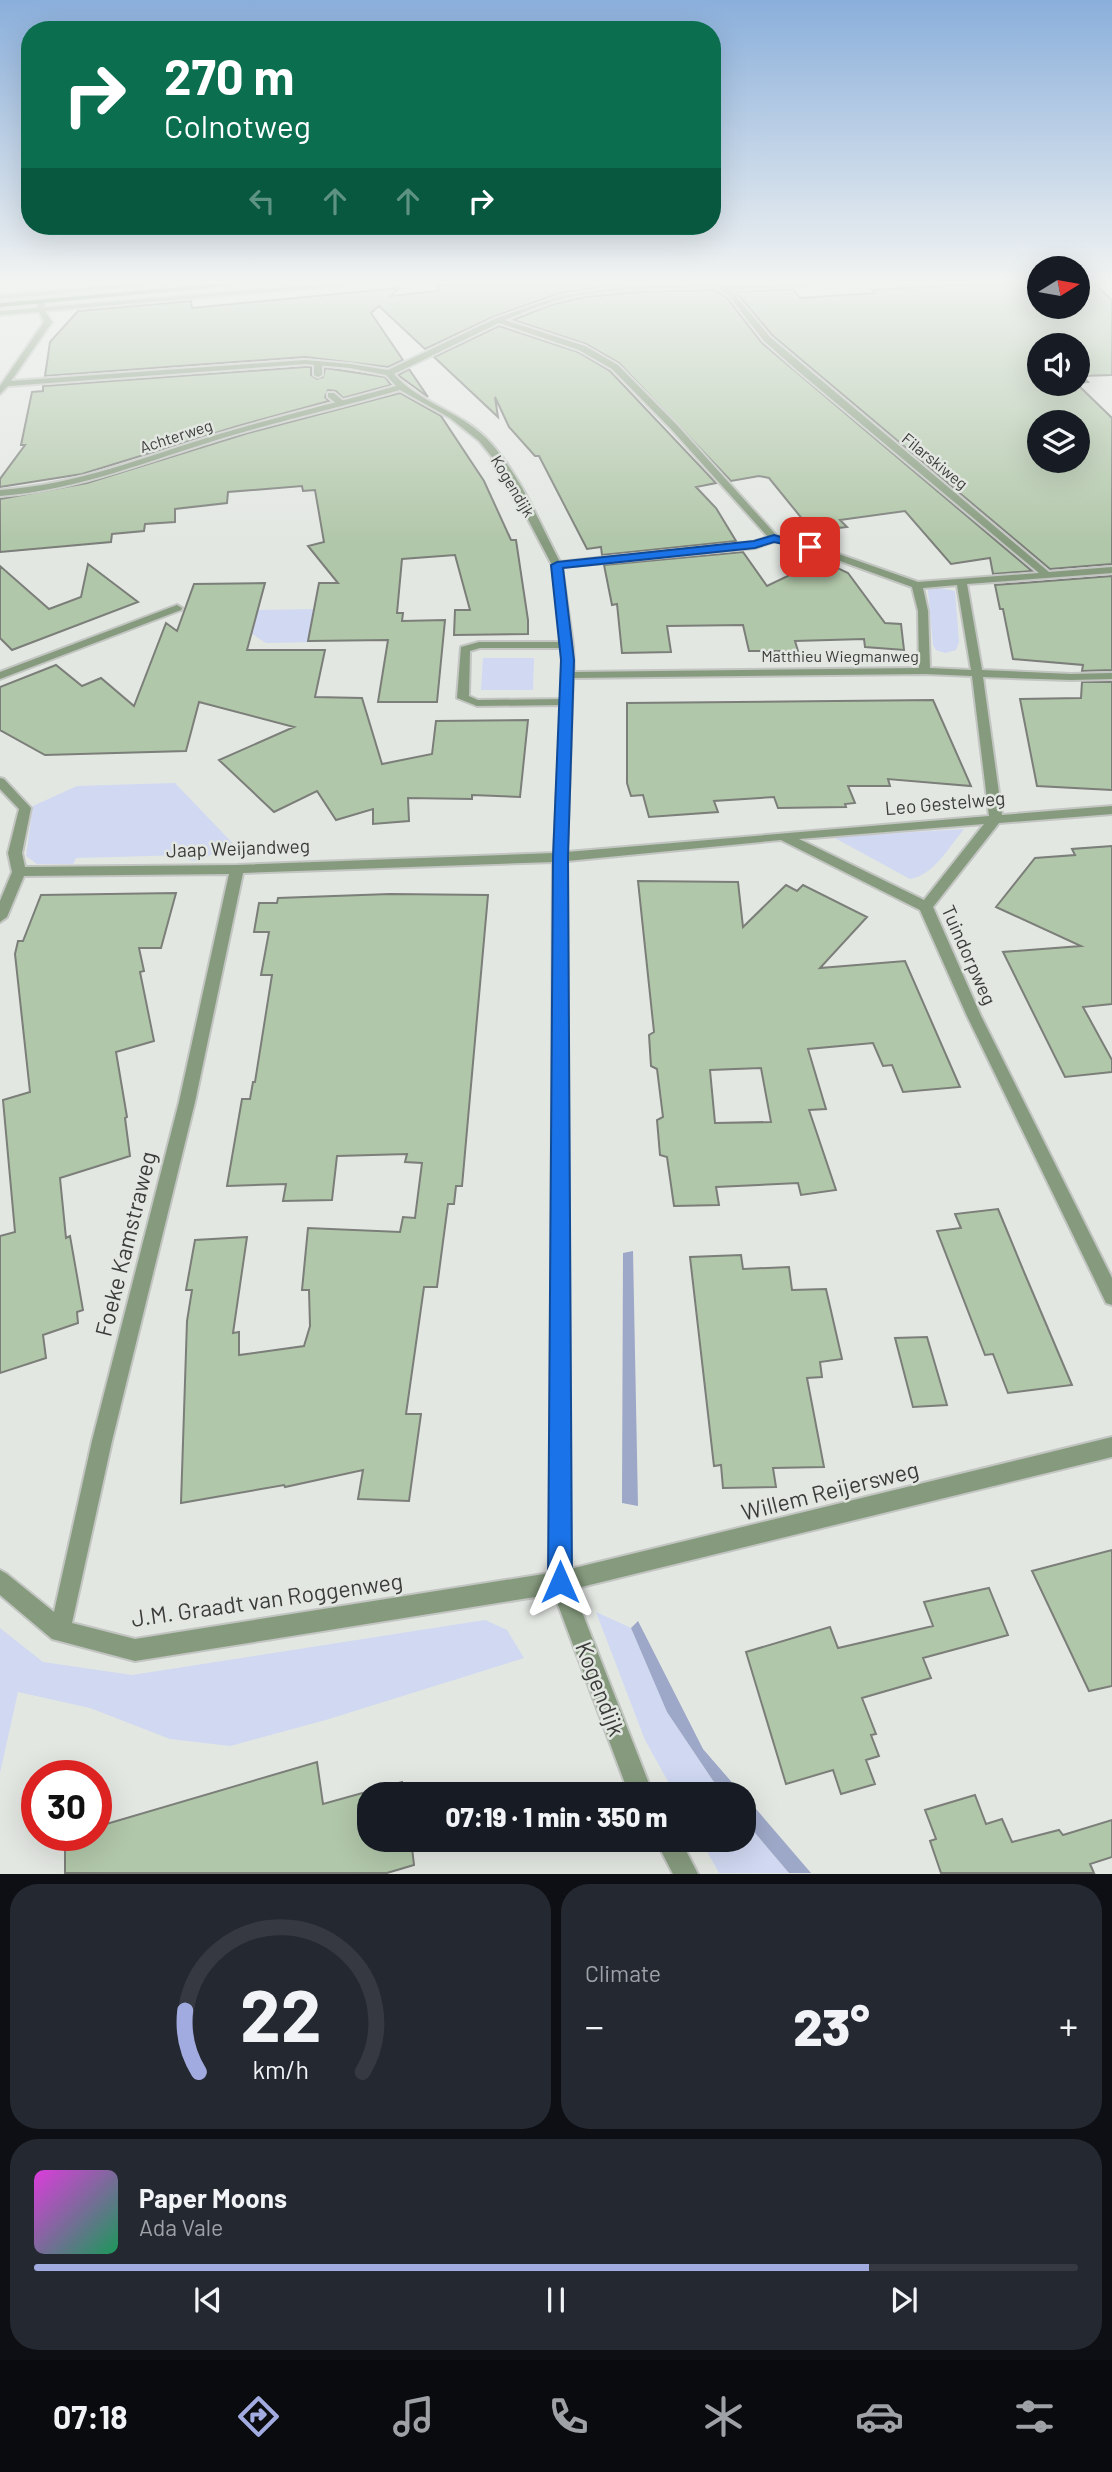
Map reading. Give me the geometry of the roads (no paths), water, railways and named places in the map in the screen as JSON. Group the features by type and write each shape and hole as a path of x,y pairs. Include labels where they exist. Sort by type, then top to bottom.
{"street":[{"path":"0,392 17,368"},
{"path":"7,384 210,368"},
{"path":"318,368 318,375"},
{"path":"357,368 389,373 399,368"},
{"path":"616,368 665,417 774,538 810,547 917,585 1045,573 1112,570"},
{"name":"Filarskiweg","path":"801,368 981,516 1045,573"},
{"name":"Kogendijk","path":"389,373 401,387 453,416 482,439 505,467 557,565 568,645 560,857 560,1582 636,1782"},
{"name":"Achterweg","path":"0,493 58,486 128,467 219,437 401,387"},
{"path":"331,395 343,404"},
{"path":"557,565 755,545 774,538"},
{"path":"962,582 977,671 996,818"},
{"path":"917,585 923,611 925,671"},
{"path":"0,676 177,608"},
{"path":"565,702 477,703 463,698 465,649 479,645 568,645"},
{"name":"Matthieu Wiegmanweg","path":"568,675 977,671 1071,677 1112,676"},
{"path":"0,782 24,808 15,853 19,872 0,917"},
{"name":"Leo Gestelweg","path":"560,857 1112,810"},
{"name":"Tuindorpweg","path":"996,818 926,907 974,1016 1112,1297"},
{"path":"782,836 926,907"},
{"name":"Jaap Weijandweg","path":"19,872 237,869 560,857"},
{"name":"Foeke Kamstraweg","path":"60,1631 102,1441 187,1102 237,869"},
{"name":"Willem Reijersweg","path":"560,1582 1112,1447"},
{"name":"J.M. Graadt van Roggenweg","path":"0,1581 60,1631 135,1650 560,1582"},
{"path":"674,1852 686,1874"}]}
